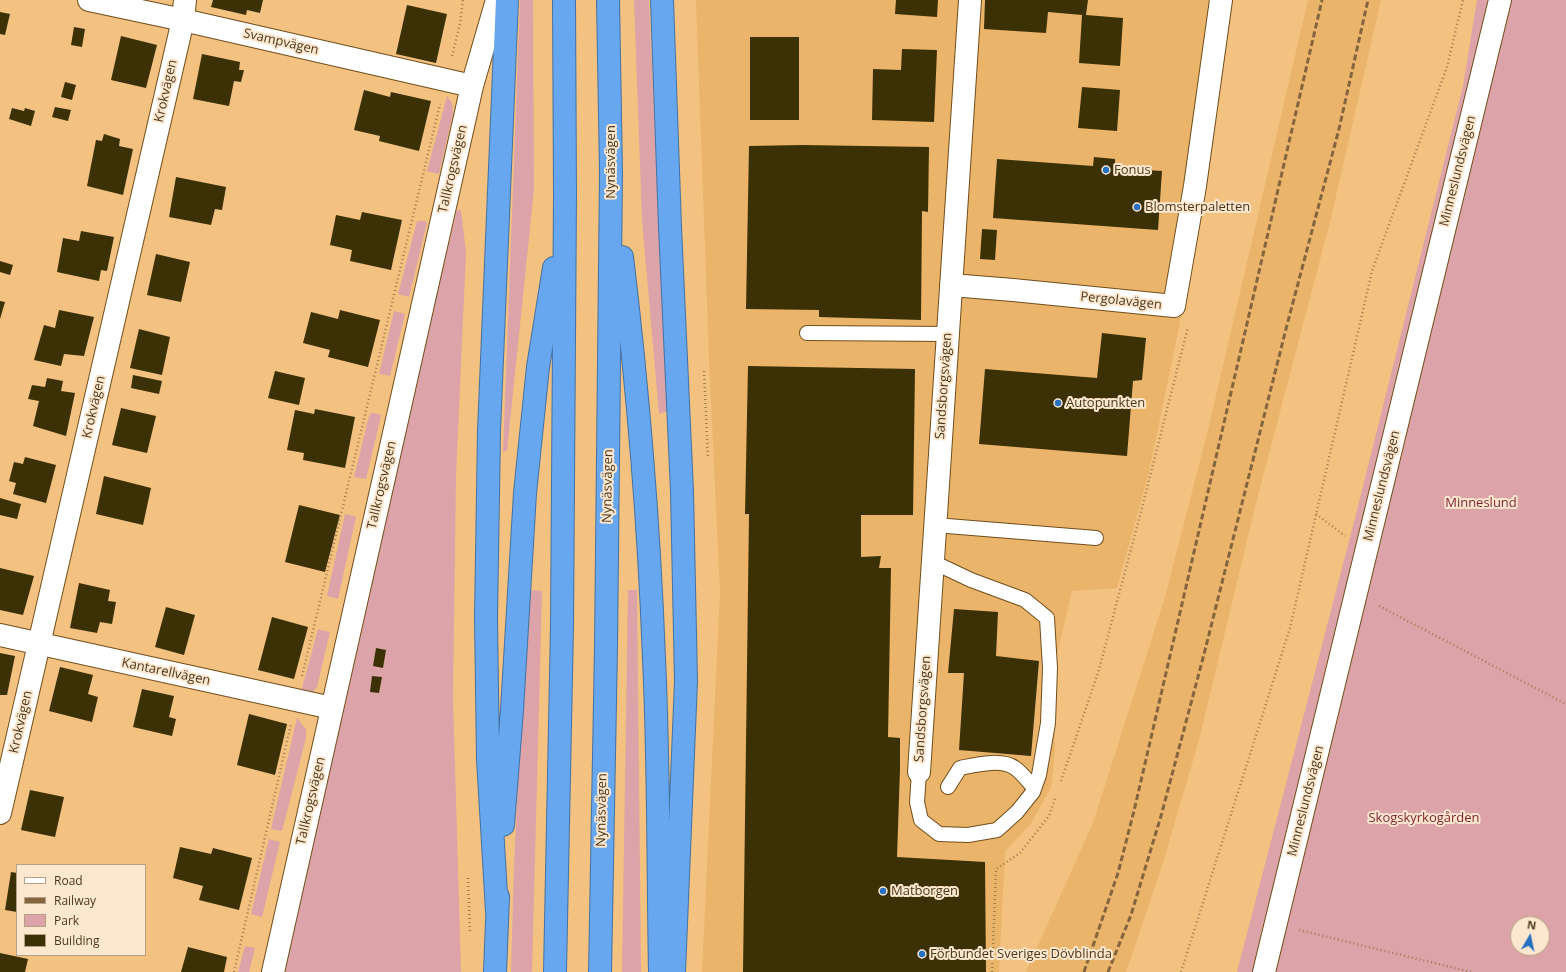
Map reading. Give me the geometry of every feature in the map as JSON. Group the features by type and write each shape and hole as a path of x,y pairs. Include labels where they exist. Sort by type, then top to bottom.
{"highway":[{"path":"497,911 488,759 486,617 489,431 507,0"},
{"path":"555,972 562,626 565,194 564,0"},
{"name":"Nynäsvägen","path":"600,972 612,173 608,0"},
{"path":"662,0 670,234 682,491 686,681 674,972"},
{"path":"612,173 632,338 642,453 654,659 660,972"},
{"path":"495,972 497,911 512,710 525,493 538,368 565,194"}],"street":[{"name":"Svampvägen","path":"89,0 184,10 472,86"},
{"name":"Tallkrogsvägen","path":"273,972 472,86 497,0"},
{"name":"Sandsborgsvägen","path":"919,772 970,0"},
{"name":"Pergolavägen","path":"951,285 1174,306 1196,186 1221,0"},
{"name":"Minneslundsvägen","path":"1264,972 1340,665 1355,594 1500,0"},
{"name":"Krokvägen","path":"0,813 40,644 184,10"},
{"name":"Kantarellvägen","path":"0,635 332,708"}],"lane":[{"path":"807,333 948,334"},
{"path":"935,525 1096,538"},
{"path":"919,772 917,802 921,820 939,834 968,835 997,830 1018,812 1034,788 1040,775 1048,723 1050,668 1048,618 1025,600 971,580 932,562"},
{"path":"948,787 960,768 998,762 1014,767 1034,788"}],"path":[{"path":"234,972 297,700 445,80 460,24 463,0"},
{"path":"1181,972 1290,628 1372,271 1447,67 1463,0"},
{"path":"1060,786 1098,673 1143,504 1188,324"},
{"path":"1316,514 1366,551"},
{"path":"1355,594 1566,704"},
{"path":"992,972 996,870 1020,853 1049,816 1057,793"},
{"path":"1275,925 1471,972"}],"shaded area":[{"path":"696,0 1231,0 1179,327 1149,472 1117,588 1072,591 1054,668 1055,751 1051,787 1032,822 1005,852 999,972 702,972 720,592 709,359"},
{"path":"1308,0 1381,0 1330,222 1256,503 1199,740 1162,866 1126,972 1026,972 1093,823 1165,597 1208,430"}],"green space":[{"path":"520,0 533,0 534,189 507,451 503,452"},
{"path":"634,0 649,0 667,411 659,414 642,220"},
{"name":"Skogskyrkogården","path":"1477,0 1566,0 1566,972 1237,972 1354,522 1463,86"},
{"path":"447,96 452,103 453,113 439,174 427,171"},
{"path":"457,210 461,210 466,252 456,476 453,698 461,972 283,972 420,362"},
{"path":"417,221 425,221 427,223 409,297 398,294"},
{"path":"394,311 405,314 390,376 379,374"},
{"path":"371,413 379,414 381,416 366,479 354,477 369,416"},
{"path":"345,514 356,517 338,599 327,596"},
{"path":"527,590 542,591 532,972 511,972 514,865"},
{"path":"628,590 637,590 641,972 622,972"},
{"path":"318,629 330,632 317,687 312,693 301,692"},
{"path":"297,718 306,729 306,738 282,831 271,829"},
{"path":"269,839 280,842 262,917 251,914"},
{"path":"245,946 255,948 249,972 238,972"}],"building":[{"path":"213,0 263,0 260,13 247,10 246,15 211,7"},
{"path":"896,0 938,0 937,17 895,14"},
{"path":"985,0 1088,0 1086,15 1123,18 1120,66 1079,63 1082,15 1048,12 1046,33 984,29"},
{"path":"407,5 447,14 436,63 396,54"},
{"path":"0,12 10,14 5,35 0,34"},
{"path":"74,27 85,29 82,47 71,45"},
{"path":"121,36 157,45 146,88 111,80"},
{"path":"750,37 799,37 799,120 750,120"},
{"path":"902,49 937,50 934,122 872,120 873,69 901,70"},
{"path":"202,54 240,62 239,70 244,70 241,82 234,81 229,106 193,99"},
{"path":"65,82 76,85 72,100 61,97"},
{"path":"1082,87 1120,90 1117,131 1078,128"},
{"path":"364,90 390,97 391,92 431,101 419,151 379,141 380,136 354,130"},
{"path":"55,107 71,110 68,121 52,117"},
{"path":"12,108 24,111 25,108 35,111 31,126 9,119"},
{"path":"104,134 120,139 119,146 133,149 123,195 87,186 96,140 102,141"},
{"path":"802,145 929,147 928,212 922,211 921,320 819,317 819,310 746,309 749,146"},
{"path":"1094,157 1115,159 1115,168 1162,171 1158,230 993,218 997,159 1093,166"},
{"path":"176,177 226,187 222,210 215,209 211,225 169,217"},
{"path":"362,212 402,220 391,270 350,261 352,250 330,245 336,215 360,220"},
{"path":"982,229 997,230 995,260 980,259"},
{"path":"81,231 114,237 107,271 101,270 99,281 57,272 63,238 79,241"},
{"path":"156,254 190,262 181,302 147,295"},
{"path":"0,261 13,265 10,275 0,272"},
{"path":"0,301 5,302 0,319"},
{"path":"59,310 94,317 84,356 64,354 61,366 34,360 44,325 55,328"},
{"path":"340,310 380,320 368,367 328,357 330,350 303,343 311,312 338,319"},
{"path":"139,329 170,337 162,375 130,368"},
{"path":"1102,333 1146,338 1142,380 1133,381 1127,456 979,444 985,369 1097,378"},
{"path":"748,366 915,369 913,515 861,515 861,557 881,556 879,568 891,568 888,737 900,738 897,857 985,862 986,972 743,972 749,514 745,514"},
{"path":"275,371 305,378 299,405 268,398"},
{"path":"133,375 162,381 159,394 131,388"},
{"path":"47,378 63,381 61,391 75,393 66,436 33,426 39,401 28,399 32,385 45,387"},
{"path":"121,408 156,416 147,453 112,445"},
{"path":"315,409 355,417 345,468 303,460 304,453 287,450 295,410 314,414"},
{"path":"25,457 56,465 46,503 13,494 16,483 9,481 14,462 23,464"},
{"path":"104,476 151,488 143,525 96,514"},
{"path":"0,498 21,504 17,519 0,515"},
{"path":"299,505 340,515 325,572 285,562"},
{"path":"0,568 34,576 23,615 0,610"},
{"path":"79,583 110,590 108,601 116,602 112,624 100,622 97,633 70,628"},
{"path":"166,607 195,615 184,655 155,647"},
{"path":"954,609 998,612 996,656 1039,661 1031,756 959,750 964,673 948,673"},
{"path":"272,617 308,627 294,679 258,670"},
{"path":"376,648 386,650 383,668 373,666"},
{"path":"0,653 15,656 7,695 0,695"},
{"path":"60,667 93,675 88,694 98,697 92,722 49,711"},
{"path":"372,676 382,677 379,693 370,692"},
{"path":"142,689 174,696 169,717 176,719 172,736 133,727"},
{"path":"249,714 287,724 275,775 237,765"},
{"path":"30,790 64,797 55,837 21,830"},
{"path":"180,847 211,854 213,848 252,858 239,910 199,900 203,886 173,878"},
{"path":"11,872 16,873 16,912 5,910"},
{"path":"188,947 227,957 224,972 181,972"},
{"path":"0,953 28,959 25,972 0,972"}],"railway":[{"path":"1084,972 1118,873 1134,811 1322,0"},
{"path":"1108,972 1131,915 1161,816 1339,129 1368,0"}],"place":[{"name":"Fonus","path":"1106,170"},
{"name":"Blomsterpaletten","path":"1137,207"},
{"name":"Autopunkten","path":"1058,403"},
{"name":"Matborgen","path":"883,891"},
{"name":"Förbundet Sveriges Dövblinda","path":"922,954"}],"park label":[{"name":"Minneslund","path":"1481,503"}]}
